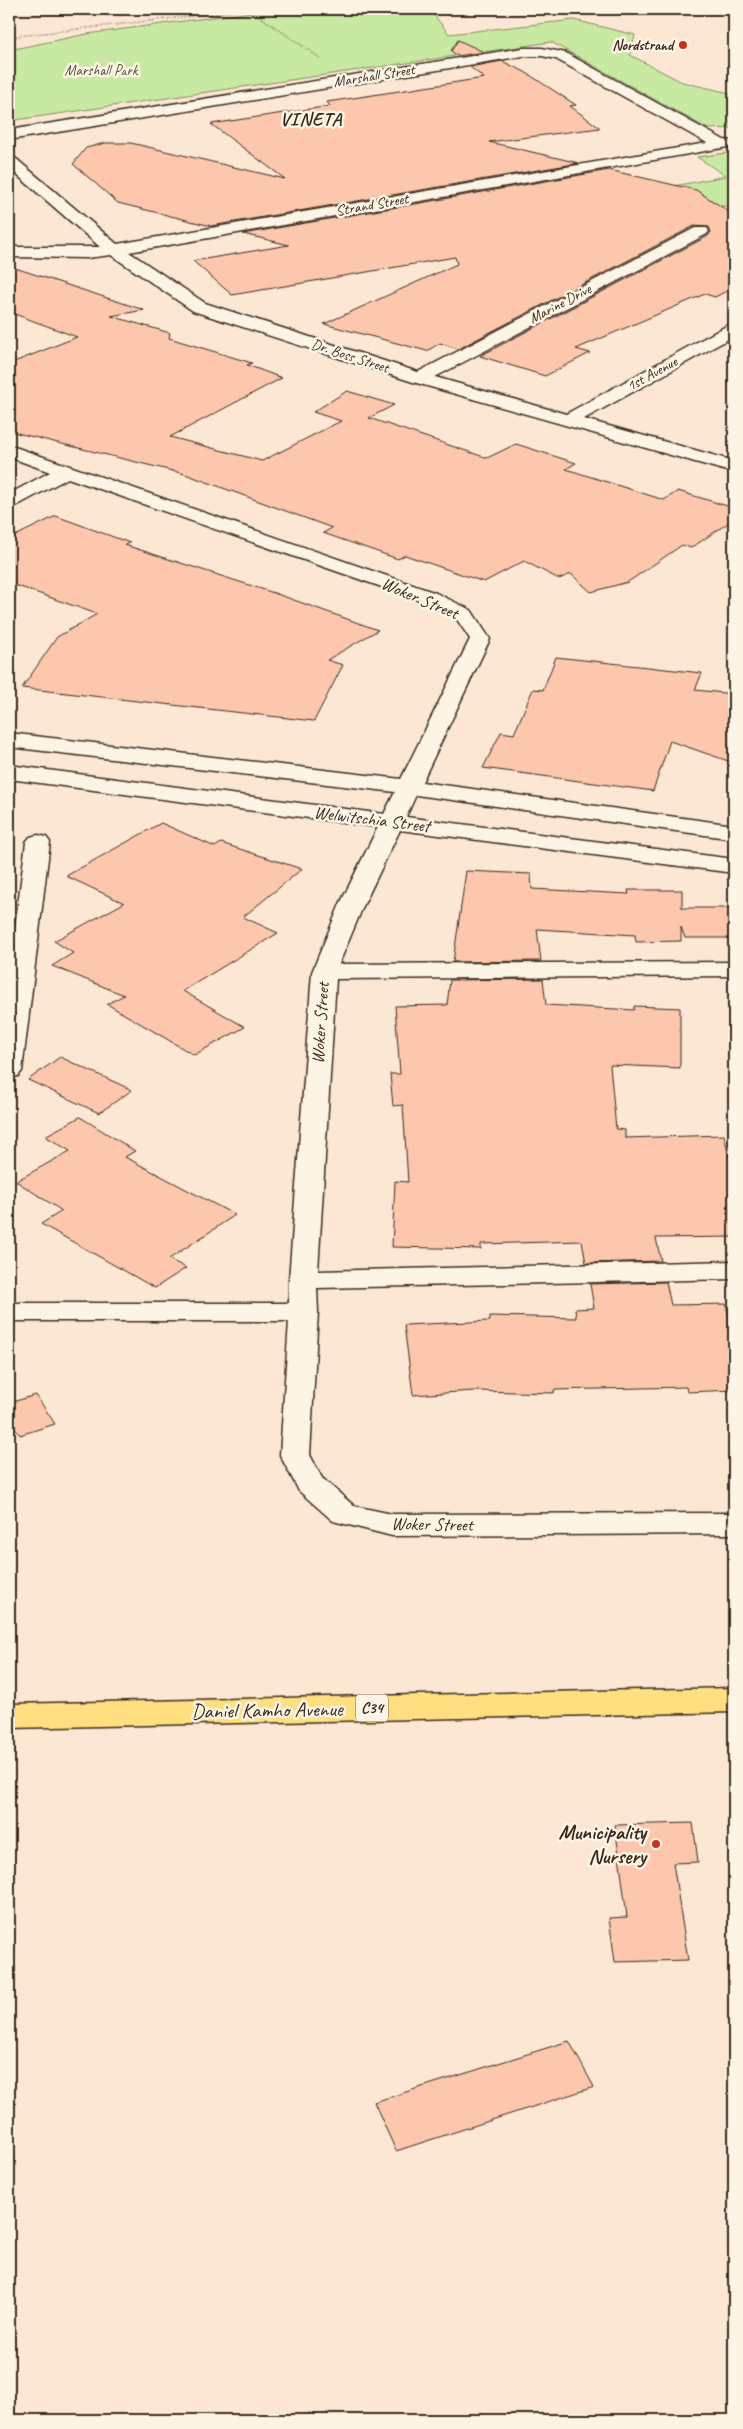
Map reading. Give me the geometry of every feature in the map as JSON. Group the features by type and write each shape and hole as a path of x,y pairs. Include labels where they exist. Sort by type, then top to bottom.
{"main road":[{"name":"Daniel Kamho Avenue","path":"9,1716 734,1700"}],"street":[{"name":"Marshall Street","path":"9,135 523,52 542,52 561,56 720,141"},
{"name":"Strand Street","path":"9,252 87,253 109,246 720,141 734,134"},
{"name":"Dr. Boss Street","path":"9,160 109,246 182,298 199,307 419,378 570,419 734,467"},
{"name":"Marine Drive","path":"419,378 701,231"},
{"name":"Strand Street","path":"9,242 109,246"},
{"name":"1st Avenue","path":"570,419 734,329"},
{"name":"Woker Street","path":"9,451 429,597 464,614 480,639 352,904 324,972 303,1280 304,1312 295,1455 310,1484 344,1514 392,1525 734,1524"},
{"path":"9,502 66,471"},
{"name":"Welwitschia Street","path":"9,740 410,787 734,832"},
{"name":"Welwitschia Street","path":"9,772 734,866"},
{"path":"9,1071 38,842"},
{"path":"324,972 734,969"},
{"path":"303,1280 734,1270"},
{"path":"9,1312 304,1312"}],"path":[{"path":"9,38 251,9 351,80"}],"green space":[{"name":"Marshall Park","path":"274,9 429,9 449,34 574,20 635,35 630,55 682,82 725,92 734,97 734,128 708,129 551,42 9,121 9,50 87,34"},
{"path":"734,152 734,206 719,206 674,186 726,176 697,157"}],"building":[{"path":"458,40 484,52 458,56 451,51"},
{"path":"502,61 525,72 576,105 570,106 600,128 489,142 579,163 211,226 118,203 73,164 86,148 105,143 131,143 285,179 211,124 330,106 327,102 484,78 470,67"},
{"path":"609,170 696,190 734,215 734,287 715,297 705,294 576,349 590,353 545,376 480,356 708,236 711,232 709,227 694,226 458,349 440,343 427,351 324,324 457,264 455,257 232,295 193,261 289,245 243,234"},
{"path":"9,266 144,310 111,316 170,333 169,338 252,363 247,365 282,378 170,437 262,461 341,421 313,412 347,391 394,405 369,418 487,458 516,444 576,463 566,469 664,500 678,491 734,508 734,519 691,548 682,545 628,582 591,592 571,574 559,579 524,561 484,582 405,555 398,559 323,533 332,528 185,474 9,431 9,364 77,337 9,312"},
{"path":"56,516 130,543 125,545 277,594 378,630 327,660 343,665 314,721 22,688 57,637 97,614 9,583 9,539"},
{"path":"556,657 702,673 695,690 734,694 734,763 670,741 653,791 483,768 501,732 514,734 533,689 543,690"},
{"path":"161,823 215,847 221,843 302,869 243,917 278,933 183,991 245,1027 194,1055 107,1004 124,995 52,966 73,953 54,941 124,903 66,876"},
{"path":"466,871 531,874 532,889 629,894 628,890 682,890 682,908 734,908 734,938 685,938 681,927 681,941 636,942 635,935 537,929 541,961 453,962"},
{"path":"543,979 546,1005 634,1010 634,1006 680,1008 680,1068 610,1065 616,1129 625,1130 625,1138 724,1135 734,1177 734,1237 656,1238 661,1261 586,1263 582,1241 481,1244 481,1249 392,1247 395,1181 408,1182 403,1105 393,1106 390,1074 400,1074 395,1006 447,1005 450,980"},
{"path":"60,1057 132,1090 99,1113 28,1080"},
{"path":"80,1117 135,1151 125,1157 235,1215 169,1259 186,1268 155,1288 41,1224 62,1211 16,1181 70,1151 45,1136"},
{"path":"666,1282 671,1305 726,1304 734,1341 734,1390 687,1392 686,1387 554,1390 554,1393 474,1391 413,1395 404,1325 490,1321 490,1316 576,1318 575,1309 594,1308 590,1284"},
{"path":"36,1395 55,1424 20,1435 9,1420 9,1403"},
{"path":"693,1823 698,1862 673,1863 688,1960 615,1962 609,1918 627,1917 615,1825"},
{"path":"569,2041 594,2087 396,2151 374,2102"}],"place":[{"name":"Nordstrand","path":"683,45"},
{"name":"Municipality Nursery","path":"656,1844"}],"district":[{"name":"VINETA","path":"311,119"}]}
